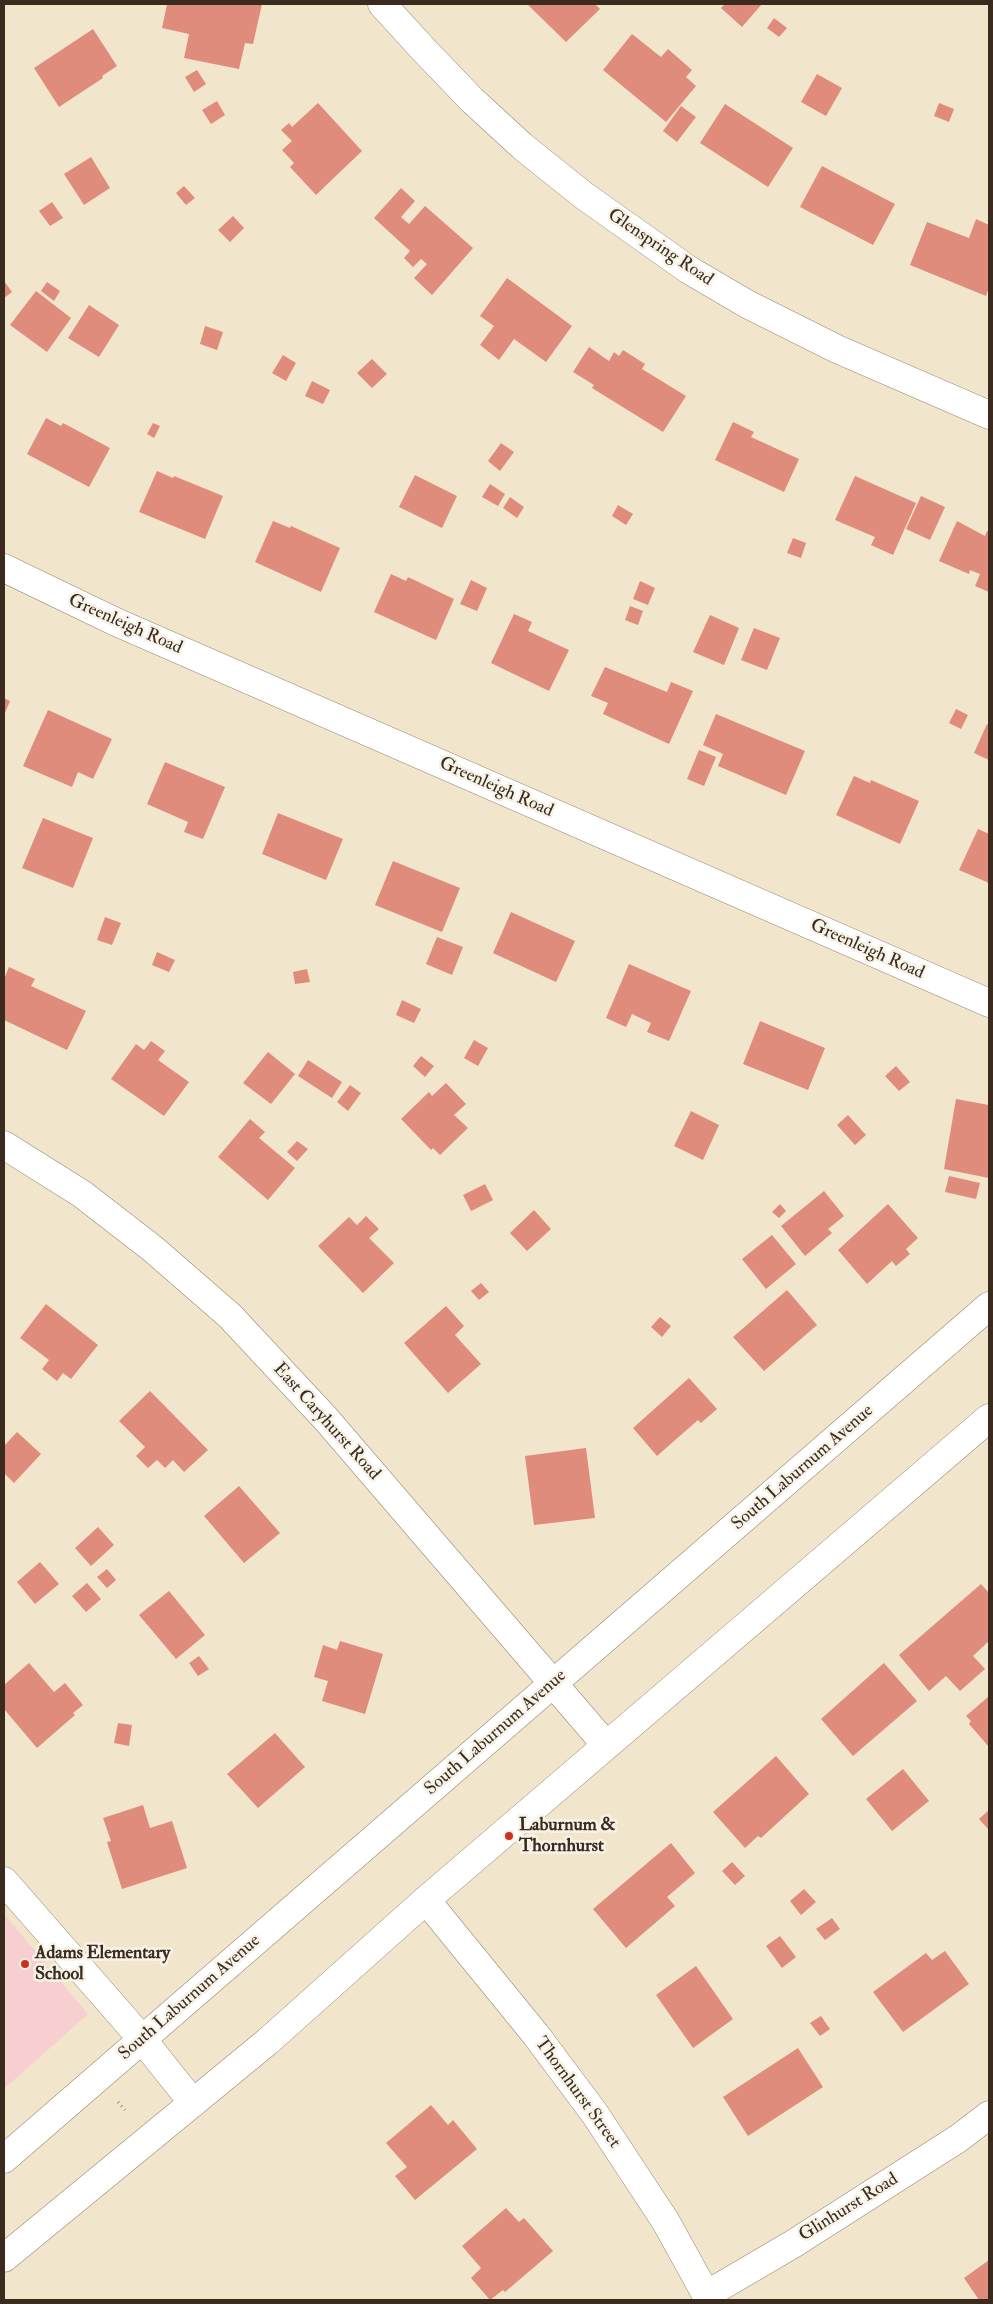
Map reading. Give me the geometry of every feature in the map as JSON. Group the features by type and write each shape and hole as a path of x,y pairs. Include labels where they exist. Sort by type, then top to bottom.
{"street":[{"name":"Glenspring Road","path":"382,4 472,100 522,146 583,196 689,270 747,304 837,349 989,416"},
{"name":"Greenleigh Road","path":"4,568 116,622 989,1003"},
{"name":"East Caryhurst Road","path":"4,1145 82,1194 153,1249 230,1316 326,1420 606,1746"},
{"name":"South Laburnum Avenue","path":"4,2159 989,1306"},
{"path":"4,2258 267,2042 426,1900 989,1418"},
{"path":"4,1880 142,2039 193,2103"},
{"name":"Thornhurst Street","path":"426,1900 536,2035 595,2114 666,2222 708,2298"},
{"name":"Glinhurst Road","path":"708,2298 959,2138 989,2115"}],"shaded area":[{"name":"Adams Elementary School","path":"4,1914 88,2014 4,2089"}],"building":[{"path":"167,4 262,4 253,44 245,43 239,69 184,58 189,34 162,28"},
{"path":"527,4 595,4 600,9 566,42"},
{"path":"725,4 762,4 742,27 721,8"},
{"path":"774,18 787,28 779,37 767,28"},
{"path":"93,29 117,66 102,76 103,78 59,107 34,68"},
{"path":"632,34 661,57 668,49 692,70 686,77 696,86 666,122 603,70"},
{"path":"197,70 206,84 194,92 185,77"},
{"path":"817,74 842,88 826,116 801,102"},
{"path":"217,101 225,115 211,124 202,110"},
{"path":"318,103 362,151 316,195 290,167 294,163 282,150 292,141 281,130 289,123 292,127"},
{"path":"939,103 954,109 949,122 934,116"},
{"path":"725,104 793,148 768,187 700,143"},
{"path":"681,106 696,117 677,142 663,131"},
{"path":"91,157 110,188 84,205 64,174"},
{"path":"822,166 895,204 873,245 800,207"},
{"path":"184,186 195,198 186,205 176,193"},
{"path":"401,188 415,201 401,217 409,224 425,206 473,248 432,295 414,278 427,264 421,259 413,267 404,258 410,251 374,218"},
{"path":"52,202 63,218 50,226 39,211"},
{"path":"233,216 244,228 230,242 218,230"},
{"path":"976,219 989,225 989,287 986,296 910,265 927,222 969,238"},
{"path":"507,278 572,326 546,362 514,339 499,360 480,345 494,326 480,316"},
{"path":"4,281 12,292 4,298"},
{"path":"47,282 60,291 54,301 41,291"},
{"path":"36,291 71,318 47,352 10,325"},
{"path":"89,305 119,325 99,357 68,338"},
{"path":"205,326 223,332 217,350 200,344"},
{"path":"589,347 609,361 614,352 619,356 623,350 645,364 642,369 686,396 663,432 592,388 594,385 573,372"},
{"path":"283,355 296,363 286,381 272,373"},
{"path":"372,359 387,374 372,388 357,373"},
{"path":"312,381 330,390 323,404 305,396"},
{"path":"46,418 61,426 63,423 110,448 89,487 27,454"},
{"path":"733,422 754,432 751,437 799,459 784,492 715,460"},
{"path":"153,423 160,426 154,438 147,434"},
{"path":"501,443 514,452 500,471 488,461"},
{"path":"157,471 223,496 205,539 139,512"},
{"path":"415,475 457,496 442,528 399,507"},
{"path":"855,476 916,503 893,555 871,545 875,537 835,520"},
{"path":"490,484 505,494 498,506 482,497"},
{"path":"921,496 945,507 930,540 906,529"},
{"path":"510,497 524,507 517,518 503,508"},
{"path":"618,505 633,514 626,525 612,516"},
{"path":"273,521 290,528 291,526 340,548 321,592 255,562"},
{"path":"957,521 985,536 987,531 989,532 989,592 975,586 980,574 970,570 969,574 939,561"},
{"path":"793,538 806,543 801,558 787,553"},
{"path":"391,574 406,581 408,577 454,599 436,640 374,612"},
{"path":"471,580 487,588 477,611 460,604"},
{"path":"640,581 655,588 648,605 633,599"},
{"path":"630,606 643,611 638,625 625,620"},
{"path":"514,614 532,622 528,631 569,650 549,691 491,663"},
{"path":"710,615 739,628 724,665 693,652"},
{"path":"754,628 780,638 767,670 741,660"},
{"path":"605,667 667,692 671,682 693,691 669,744 603,714 608,703 591,696"},
{"path":"4,698 10,701 4,715"},
{"path":"956,709 968,715 961,729 949,723"},
{"path":"48,710 112,739 93,779 78,772 72,787 23,766"},
{"path":"716,714 805,751 786,795 718,766 723,754 703,745"},
{"path":"987,724 989,725 989,760 974,753"},
{"path":"699,750 716,757 704,786 687,779"},
{"path":"165,762 225,787 203,839 184,832 188,822 147,804"},
{"path":"854,776 870,783 871,780 919,801 900,844 836,815"},
{"path":"278,813 343,839 326,880 262,854"},
{"path":"43,818 93,838 73,888 22,868"},
{"path":"978,829 989,834 989,883 959,870"},
{"path":"393,861 460,888 442,932 375,905"},
{"path":"511,912 575,941 556,982 493,953"},
{"path":"105,917 121,923 112,945 97,940"},
{"path":"437,937 463,947 452,975 426,964"},
{"path":"157,952 175,960 169,972 152,965"},
{"path":"629,964 691,991 669,1041 647,1032 651,1023 632,1014 626,1027 606,1018"},
{"path":"9,967 35,979 31,986 86,1011 67,1050 4,1020 4,979"},
{"path":"307,969 310,982 295,984 293,972"},
{"path":"402,1000 421,1009 414,1023 396,1015"},
{"path":"760,1021 825,1048 808,1090 743,1064"},
{"path":"474,1040 488,1048 478,1066 464,1058"},
{"path":"151,1041 165,1051 158,1060 189,1082 164,1116 111,1079 136,1044 144,1050"},
{"path":"268,1052 295,1074 271,1104 243,1083"},
{"path":"421,1056 434,1066 425,1077 413,1066"},
{"path":"308,1060 342,1082 332,1098 298,1076"},
{"path":"896,1066 910,1082 899,1091 885,1076"},
{"path":"446,1083 466,1104 454,1115 468,1128 440,1155 433,1148 431,1150 401,1119 429,1092 432,1096"},
{"path":"350,1085 361,1093 348,1111 337,1102"},
{"path":"956,1099 989,1105 989,1178 944,1169"},
{"path":"691,1111 719,1125 703,1160 674,1146"},
{"path":"848,1115 866,1135 855,1145 837,1125"},
{"path":"250,1119 265,1132 259,1138 295,1168 268,1200 218,1157"},
{"path":"297,1141 308,1149 297,1161 287,1152"},
{"path":"949,1176 980,1183 976,1199 945,1192"},
{"path":"485,1184 493,1200 471,1211 463,1195"},
{"path":"824,1191 844,1216 828,1229 832,1233 805,1256 781,1226"},
{"path":"780,1204 786,1211 779,1218 772,1212"},
{"path":"888,1204 918,1238 906,1249 910,1254 896,1266 892,1261 867,1284 838,1250"},
{"path":"534,1210 551,1229 527,1251 510,1233"},
{"path":"366,1216 379,1229 369,1238 394,1263 363,1293 318,1246 349,1217 357,1225"},
{"path":"772,1235 796,1264 766,1289 742,1259"},
{"path":"481,1283 489,1292 479,1300 471,1291"},
{"path":"787,1290 817,1325 764,1371 733,1337"},
{"path":"46,1304 98,1345 71,1379 63,1373 57,1381 42,1369 49,1360 20,1338"},
{"path":"446,1306 464,1326 455,1335 481,1364 448,1393 404,1343"},
{"path":"660,1317 671,1326 662,1337 651,1327"},
{"path":"689,1378 717,1409 701,1423 698,1420 657,1456 633,1428"},
{"path":"150,1391 208,1450 184,1472 173,1460 165,1468 157,1460 148,1468 136,1456 145,1447 119,1421"},
{"path":"17,1432 41,1454 14,1483 4,1473 4,1446"},
{"path":"586,1448 595,1518 534,1525 525,1456"},
{"path":"239,1486 280,1533 244,1563 204,1516"},
{"path":"98,1527 114,1545 91,1566 75,1548"},
{"path":"40,1562 59,1584 35,1604 17,1582"},
{"path":"107,1569 116,1580 107,1588 97,1577"},
{"path":"87,1583 101,1599 86,1612 72,1596"},
{"path":"981,1584 989,1593 989,1641 973,1656 985,1669 960,1691 946,1676 929,1691 899,1655"},
{"path":"169,1591 205,1635 176,1659 139,1615"},
{"path":"340,1641 383,1654 365,1714 322,1701 328,1681 314,1677 323,1645 337,1650"},
{"path":"199,1656 209,1669 198,1676 189,1663"},
{"path":"29,1663 54,1692 65,1683 83,1705 73,1713 75,1715 37,1748 4,1709 4,1685"},
{"path":"884,1663 917,1701 853,1756 821,1719"},
{"path":"989,1696 989,1747 969,1724 971,1721 966,1716"},
{"path":"118,1723 132,1725 129,1746 114,1743"},
{"path":"275,1733 305,1767 258,1808 227,1774"},
{"path":"776,1756 809,1794 761,1838 758,1836 745,1848 713,1812"},
{"path":"903,1769 929,1801 892,1831 866,1799"},
{"path":"143,1805 150,1828 172,1821 187,1868 122,1889 107,1842 111,1841 103,1818"},
{"path":"989,1810 989,1830 979,1819"},
{"path":"671,1843 695,1873 667,1897 675,1906 626,1948 593,1909"},
{"path":"732,1862 745,1876 735,1885 722,1871"},
{"path":"804,1889 816,1902 801,1915 790,1901"},
{"path":"832,1918 840,1929 825,1940 816,1929"},
{"path":"780,1936 796,1957 782,1968 766,1946"},
{"path":"945,1951 969,1984 903,2032 873,1992 926,1953 932,1960"},
{"path":"696,1966 733,2019 693,2048 656,1995"},
{"path":"821,2016 830,2029 820,2036 810,2023"},
{"path":"798,2048 823,2087 748,2136 723,2097"},
{"path":"431,2105 448,2125 453,2120 477,2149 415,2200 395,2176 407,2167 386,2143"},
{"path":"506,2208 519,2222 524,2218 553,2251 505,2292 503,2290 490,2300 471,2278 481,2268 462,2246"},
{"path":"989,2260 989,2300 979,2300 964,2278"}],"place":[{"name":"Laburnum & Thornhurst","path":"509,1836"},
{"name":"Adams Elementary School","path":"25,1964"}]}
